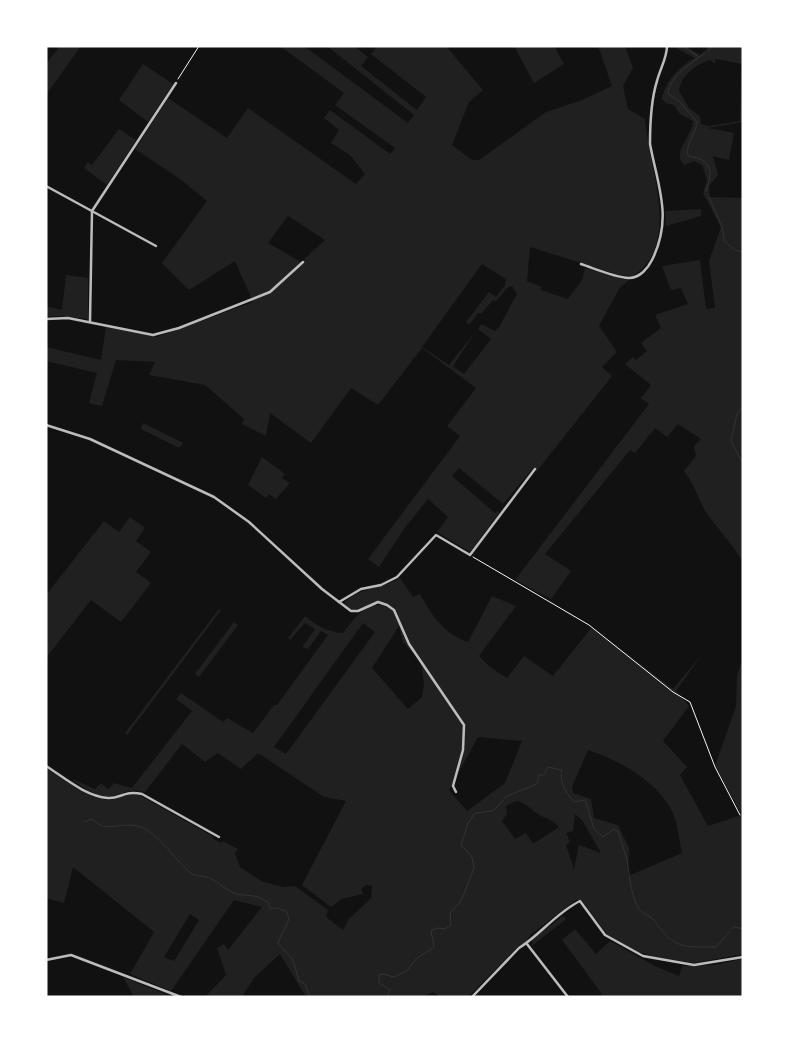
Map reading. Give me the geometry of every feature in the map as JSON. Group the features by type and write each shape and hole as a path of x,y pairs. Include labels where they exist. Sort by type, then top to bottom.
{"street":[{"path":"581,264 620,276 636,277 648,269 662,240 664,220 650,144 650,132 656,82 667,53 667,46"},
{"path":"90,322 92,211 176,82"},
{"path":"46,186 156,246"},
{"path":"46,319 68,318 153,335 270,292 303,262"},
{"path":"46,425 90,439 214,497 249,522 339,602 354,612 378,602 391,607 409,644 464,725 463,750 453,786 456,792"},
{"path":"339,602 361,589 381,585 397,577 436,535 470,555 535,469"},
{"path":"46,766 92,795 110,798 130,792 142,794 219,837"},
{"path":"472,997 519,948 527,944 532,936 553,918 580,901 605,935 643,956 694,965 743,957"},
{"path":"527,944 568,997"},
{"path":"46,960 71,955 181,997"}],"path":[{"path":"176,82 199,46"},
{"path":"470,555 589,625 673,692 690,702 715,767 740,815"}],"shaded area":[{"path":"60,46 81,46 46,95 46,64"},
{"path":"280,46 304,46 408,123 414,115 327,46 354,46 368,57 361,66 417,110 426,97 371,54 377,46 446,46 483,90 469,102 452,145 472,160 479,160 546,112 582,100 612,86 598,46 625,46 633,68 623,86 628,109 645,119 659,204 659,225 656,245 648,262 633,276 620,275 530,247 527,281 542,287 541,290 568,299 582,280 585,268 629,280 619,289 599,326 617,352 602,367 612,376 537,471 533,468 503,504 459,468 452,476 495,513 498,511 499,513 470,552 437,532 448,517 428,499 404,529 379,567 368,559 460,436 447,426 476,388 422,348 378,405 351,388 311,443 270,413 266,436 242,424 244,419 205,385 149,375 155,362 116,360 102,406 89,403 97,373 46,361 46,347 101,360 106,327 157,337 253,302 235,261 189,290 162,263 207,201 180,179 135,149 168,98 227,138 248,108 356,184 365,174 350,155 331,143 339,130 324,118 330,110 390,154 395,148 335,105 344,93","holes":["288,216 325,240 301,262 268,243","482,264 506,279 505,285 496,297 489,292 466,322 469,325 478,313 481,314 508,287 512,286 517,294 495,331 481,324 478,329 491,339 464,374 453,366 476,331 449,365 422,347"]},
{"path":"514,46 554,46 564,64 534,83"},
{"path":"672,46 686,46 700,55 710,46 743,46 743,122 708,128 734,133 729,160 713,156 718,175 709,186 710,197 743,198 743,563 706,512 684,471 696,456 694,446 701,439 678,424 667,437 655,428 635,453 630,450 545,554 571,571 551,599 515,580 649,404 641,398 651,385 625,364 633,357 636,360 647,351 641,343 661,328 655,315 688,304 681,288 671,290 662,266 700,260 706,309 715,308 709,261 721,227 703,193 707,180 702,165 694,161 684,165 681,160 681,149 690,132 693,121 680,114 674,105 666,103 662,99 666,86 674,75 695,58","holes":["716,59 742,64 740,121 708,126 701,124 700,116 689,108 679,91 686,75 694,68 710,60 715,64"]},
{"path":"143,64 173,84 148,122 119,100"},
{"path":"119,129 136,140 107,185 84,168 88,162 92,165"},
{"path":"701,209 701,216 666,226 665,211"},
{"path":"66,275 88,278 88,319 46,316 46,306 62,310"},
{"path":"143,423 183,443 179,448 141,429"},
{"path":"262,457 285,474 282,478 290,483 276,499 269,494 266,498 248,485"},
{"path":"130,517 145,528 136,541 151,552 136,572 151,583 121,622 91,600 46,658 46,595 104,521 119,532"},
{"path":"400,578 413,597 420,594 429,610 445,629 468,642 492,596 516,606 479,656 490,667 507,678 524,656 553,676 592,627 673,689 703,653 676,691 689,706 663,741 687,767 680,775 708,826 742,815 715,766 736,706 737,674 743,660 743,954 694,963 656,957 639,952 608,936 582,900 576,900 530,935 526,942 519,946 468,997 441,997 433,992 423,997 306,997 280,954 254,978 242,997 205,997 226,975 217,948 224,944 228,950 262,907 234,900 171,991 130,974 154,932 73,867 64,903 46,898 46,768 93,797 110,800 131,794 141,796 212,836 213,839 221,843 223,841 238,849 235,853 240,867 263,882 284,887 295,886 328,910 326,917 343,930 349,919 371,898 372,886 366,885 361,889 363,894 342,899 331,907 302,885 346,801 324,797 258,753 241,769 218,753 205,762 182,744 145,792 134,790 106,796 90,791 72,780 95,789 101,783 108,789 114,783 132,788 192,711 176,699 181,693 223,722 227,718 253,733 274,705 277,705 328,635 321,631 308,649 302,647 315,629 305,623 290,640 288,638 305,616 323,628 343,633 358,615 370,607 377,605 394,608 382,602 377,602 352,610 345,605 345,602 357,593","holes":["363,623 375,632 286,754 274,747","399,626 403,642 418,658 422,668 424,685 422,697 408,709 372,668","478,737 522,741 505,783 467,811 449,790","588,750 624,766 647,781 665,800 676,821 682,853 628,876 629,848 618,825 594,818 591,799 573,793 572,787","516,801 527,805 538,814 553,821 559,827 533,844 526,833 515,839 502,821 507,814 506,806","575,814 582,820 601,853 579,845 574,869 566,845 570,842 566,833 573,831","190,914 199,920 174,961 164,957"]},
{"path":"219,609 221,610 127,735 125,733"},
{"path":"234,622 238,625 199,677 195,674"},
{"path":"563,916 566,919 532,946 533,939"},
{"path":"575,929 596,954 610,941 655,966 679,976 682,966 715,965 743,959 743,997 599,997 602,994 562,940"},
{"path":"123,977 172,997 134,997"}],"waterway":[{"path":"682,46 699,57"},
{"path":"708,51 713,46"},
{"path":"735,46 743,48"},
{"path":"705,53 688,65 677,76 672,82 668,94 679,101 697,122 687,152 688,156 702,160 709,167 710,177 706,191"},
{"path":"709,197 721,225 724,241 735,250 743,252"},
{"path":"743,320 743,340"},
{"path":"743,407 737,414 731,441 743,464"},
{"path":"743,477 743,484"},
{"path":"387,997 390,990 379,983 379,975 384,974 394,977 407,971 416,959 434,947 431,931 437,928 445,929 451,925 450,913 461,901 474,868 472,857 461,845 468,823 475,813 493,811 507,796 537,784 539,775 544,775 548,767 562,770 561,779 568,795 574,802 585,800 594,829 603,837 614,829 618,831 627,860 636,903 640,911 652,918 667,936 673,941 687,946 716,947 729,932"},
{"path":"84,822 92,819 98,824 109,827 127,825 141,827 157,838 184,867 195,875 207,877 236,894 263,899 268,902 270,909 278,908 287,912 289,919 278,943 293,960 299,981 305,984 310,997"},
{"path":"731,929 735,927 743,929"}]}
